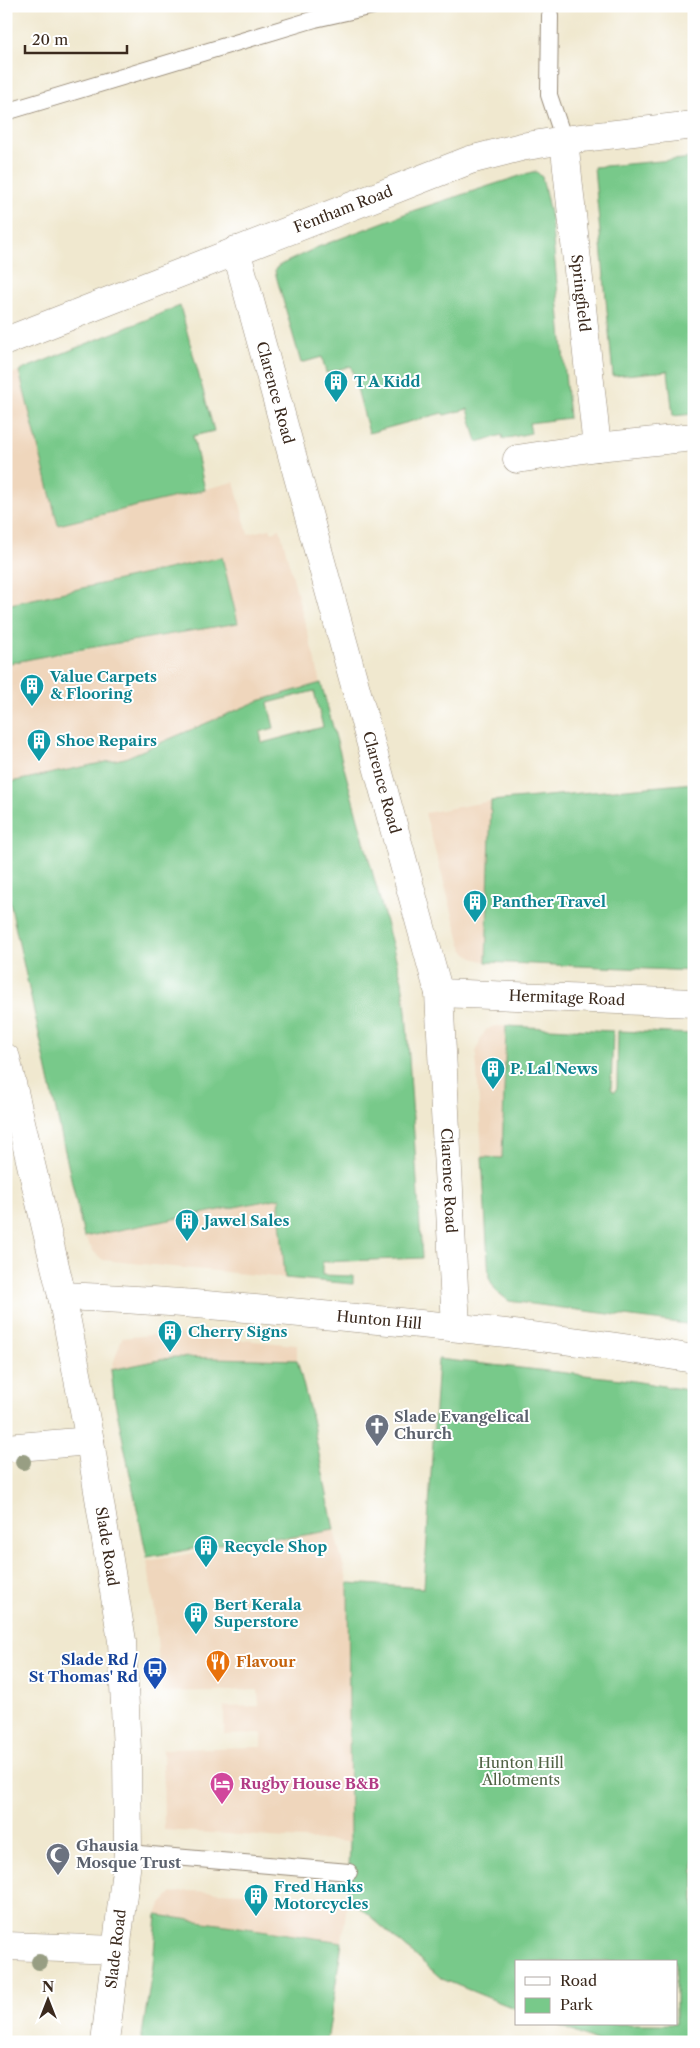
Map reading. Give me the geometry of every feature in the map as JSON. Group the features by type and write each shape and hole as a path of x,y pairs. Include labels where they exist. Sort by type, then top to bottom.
{"street":[{"name":"Fentham Road","path":"6,341 470,160 521,147 564,140 694,125"},
{"name":"Springfield","path":"564,140 596,447"},
{"name":"Clarence Road","path":"236,250 439,993 456,1327"},
{"path":"517,459 596,447 694,437"},
{"name":"Hermitage Road","path":"439,993 694,1003"},
{"name":"Slade Road","path":"6,1058 62,1296 90,1440 122,1640 127,1752 128,1853 104,2042"},
{"name":"Hunton Hill","path":"62,1296 124,1299 456,1327 589,1342 694,1359"},
{"path":"6,1448 90,1440"},
{"path":"6,1946 116,1950"}],"lane":[{"path":"6,112 315,20 373,6"},
{"path":"550,15 549,95 564,140"},
{"path":"128,1853 349,1872"}],"shaded area":[{"path":"19,371 58,525 234,482 248,534 270,529 272,532 280,529 321,683 258,701 125,758 6,783 6,664 238,623 222,557 6,605 6,376"},
{"path":"491,801 486,962 473,958 466,953 461,945 425,813"},
{"path":"494,1026 506,1026 502,1158 482,1157 476,1053 481,1037 486,1030"},
{"name":"Jawel Sales","path":"280,1198 279,1207 285,1278 103,1260 94,1252 84,1237"},
{"path":"169,1333 297,1345 297,1360 174,1357 111,1370 122,1338"},
{"path":"334,1530 348,1583 350,1842 164,1830 163,1749 262,1747 262,1734 224,1735 224,1707 259,1706 258,1690 161,1692 155,1612 147,1561"},
{"name":"Fred Hanks Motorcycles","path":"189,1891 348,1897 342,1942 157,1915 161,1904 172,1893"}],"green space":[{"path":"694,158 694,414 673,416 668,371 613,376 594,167"},
{"path":"537,172 542,177 551,218 569,418 529,423 531,433 503,439 502,435 477,442 468,409 444,415 442,413 369,433 351,366 326,373 322,357 301,363 275,271 278,266 318,247 415,210"},
{"path":"180,306 214,431 193,436 205,490 58,525 19,371"},
{"path":"222,557 238,623 65,652 6,664 6,605"},
{"path":"321,683 402,981 406,1011 422,1258 322,1262 322,1275 353,1276 353,1284 285,1278 279,1207 280,1198 84,1237 6,885 6,783 125,758 258,701","holes":["314,691 323,727 262,743 260,732 274,728 268,703"]},
{"path":"694,783 694,971 486,962 491,801"},
{"path":"506,1026 613,1031 611,1088 614,1092 617,1088 618,1031 694,1034 694,1325 509,1301 496,1291 489,1278 482,1157 502,1158"},
{"path":"174,1357 297,1360 312,1419 334,1530 287,1538 266,1536 147,1557 114,1397 111,1370"},
{"name":"Hunton Hill Allotments","path":"438,1359 621,1379 694,1391 694,2042 598,2042 560,2026 678,2026 678,1960 515,1960 515,2009 442,1979 348,1897 350,1842 348,1583 424,1588"},
{"path":"157,1915 342,1942 327,2042 141,2042 153,1965"}],"place":[{"name":"T A Kidd","path":"336,403"},
{"name":"Value Carpets & Flooring","path":"32,707"},
{"name":"Shoe Repairs","path":"39,762"},
{"name":"Panther Travel","path":"475,923"},
{"name":"P. Lal News","path":"493,1090"},
{"name":"Jawel Sales","path":"187,1242"},
{"name":"Cherry Signs","path":"170,1353"},
{"name":"Slade Evangelical Church","path":"377,1447"},
{"name":"Recycle Shop","path":"206,1568"},
{"name":"Bert Kerala Superstore","path":"196,1635"},
{"name":"Flavour","path":"218,1683"},
{"name":"Slade Rd / St Thomas' Rd","path":"155,1690"},
{"name":"Rugby House B&B","path":"222,1805"},
{"name":"Ghausia Mosque Trust","path":"58,1876"},
{"name":"Fred Hanks Motorcycles","path":"256,1917"}]}
